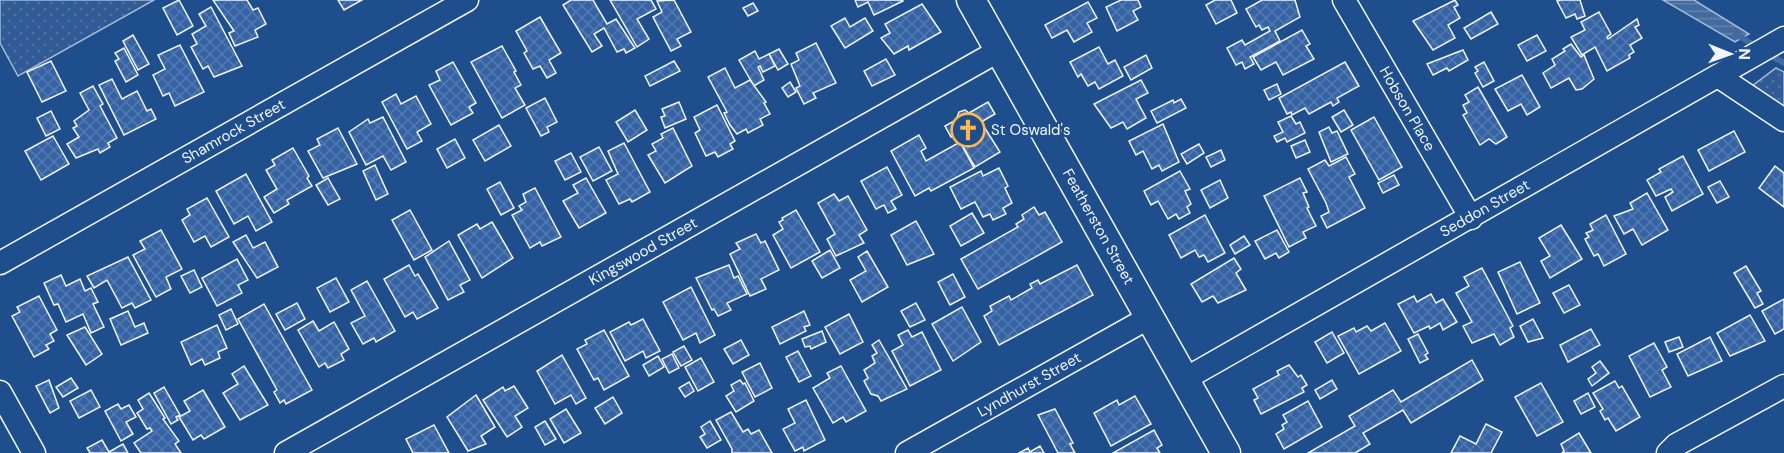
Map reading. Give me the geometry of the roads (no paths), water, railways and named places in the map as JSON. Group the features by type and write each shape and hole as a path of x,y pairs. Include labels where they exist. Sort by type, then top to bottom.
{"main road":[{"name":"Featherston Street","path":"971,0 1226,453"}],"street":[{"name":"Shamrock Street","path":"0,263 467,0"},
{"name":"Hobson Place","path":"1344,0 1471,218"},
{"name":"Seddon Street","path":"1185,379 1471,218 1779,40"},
{"name":"Kingswood Street","path":"286,453 999,50"},
{"path":"1718,76 1784,120"},
{"name":"Lyndhurst Street","path":"907,453 1150,317"},
{"path":"1668,453 1677,445 1784,386"},
{"path":"0,392 34,453"}],"waterway":[{"path":"1736,34 1758,48"},
{"path":"1766,53 1784,63"}],"place":[{"name":"St Oswald's","path":"968,130"}]}
